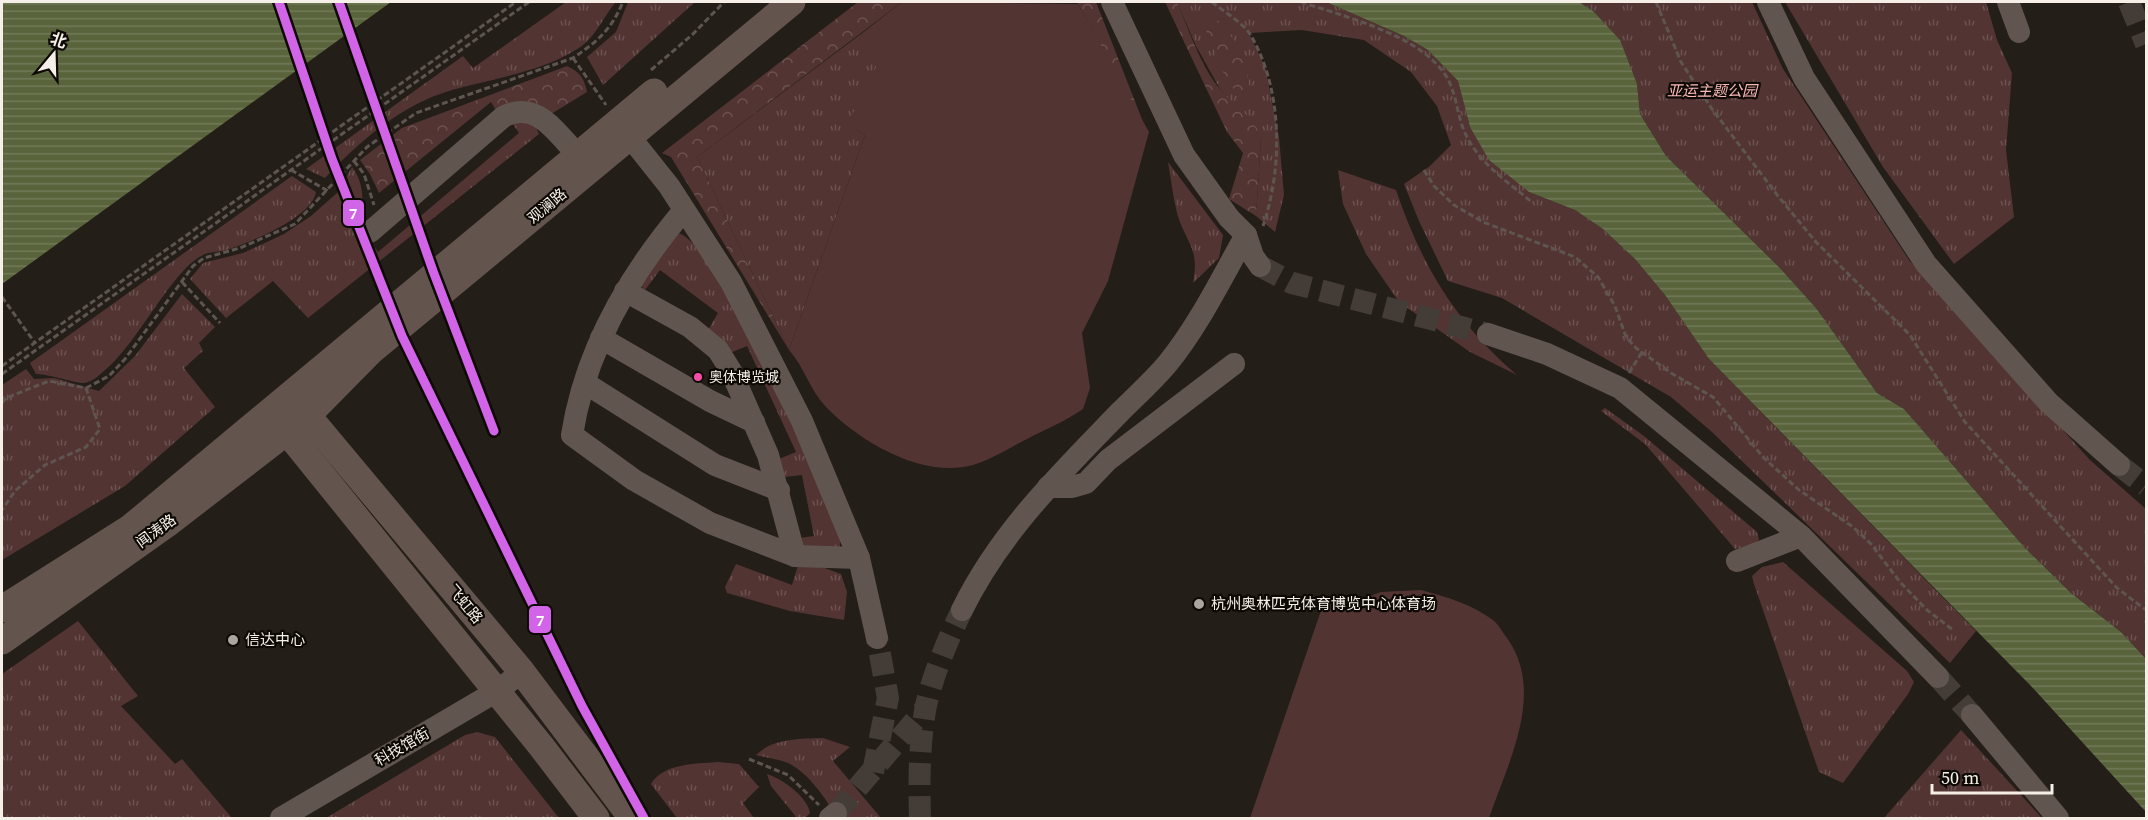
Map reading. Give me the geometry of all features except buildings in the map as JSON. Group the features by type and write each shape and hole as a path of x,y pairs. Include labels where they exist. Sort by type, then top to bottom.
{"main road":[{"name":"观澜路","path":"289,413 349,343 763,2"},
{"name":"观澜路","path":"289,413 371,351 792,2"},
{"name":"闻涛路","path":"2,609 130,528 289,413"},
{"name":"闻涛路","path":"2,641 167,524 289,413"},
{"name":"飞虹路","path":"289,413 522,672 632,819"},
{"name":"飞虹路","path":"289,413 596,819"}],"street":[{"path":"962,610 986,567 1012,529 1048,487 1168,362 1198,318 1253,252 1185,155 1112,2"},
{"path":"1768,2 1804,78 1926,264 2049,403 2119,465"},
{"path":"2008,2 2019,32"},
{"path":"370,232 503,117 515,111 530,112 543,118 578,155"},
{"path":"630,137 684,210 731,282 802,421 859,558 877,638"},
{"path":"684,210 658,240 625,291 602,338 585,383 572,435 634,480 710,524 795,556 822,559 859,558"},
{"path":"625,291 690,327 718,350 731,371 768,455 795,556"},
{"path":"1488,334 1547,354 1620,388 1801,536 1938,677"},
{"path":"602,338 710,401 754,422"},
{"path":"1048,487 1072,487 1086,483 1108,460 1234,364"},
{"path":"585,383 715,465 779,490"},
{"path":"1737,561 1801,536"},
{"name":"科技馆街","path":"280,819 497,691 522,672"},
{"path":"1972,715 2058,819"}],"path":[{"path":"2,366 516,2"},
{"path":"2,374 529,2"},
{"path":"2,403 6,398 49,381 86,388 109,376 193,266 204,258 240,248 295,224 367,147 416,113 573,58 594,44 613,24 623,2"},
{"path":"1212,2 1249,32 1265,67 1279,137 1273,196 1253,252"},
{"path":"1301,2 1358,20 1411,45 1440,66 1452,85 1466,135 1488,166 1533,203"},
{"path":"1656,2 1681,62 1712,109 1816,242 1910,335 1965,422 2118,588 2146,610"},
{"path":"573,58 608,107"},
{"path":"354,161 364,174 371,200 377,209"},
{"path":"291,170 328,191"},
{"path":"1424,170 1434,186 1454,205 1483,222 1575,257 1598,277 1615,306 1626,337 1671,373 1713,397 1764,459 1799,490 1853,527 1871,544 1914,596 1953,630"},
{"path":"182,282 220,323"},
{"path":"2,297 35,343"},
{"path":"1620,388 1642,352"},
{"path":"2,510 15,491 45,465 86,447 100,429 86,388"},
{"path":"749,759 788,775 832,816"}],"green space":[{"path":"566,2 616,2 590,38 565,56 534,69 452,90 416,104 367,138 325,178 306,169 463,56 473,68"},
{"path":"628,2 695,2 603,85 587,57 616,32"},
{"path":"858,2 902,2 697,157 789,350 671,157 662,153"},
{"path":"902,2 1078,4 1149,132 1108,281 1082,333 1090,388 1083,409 987,460 954,468 934,467 913,462 856,433 820,400 789,350 865,135 847,125 882,55 861,34"},
{"path":"1077,2 1096,2 1147,132 1078,4"},
{"path":"1165,2 1177,2 1195,47 1213,80 1225,95 1249,117 1258,130 1261,138 1256,216 1229,199 1243,153 1227,132"},
{"path":"1177,2 1326,2 1404,36 1428,50 1458,81 1470,127 1529,192 1575,210 1603,229 1635,259 1665,295 1709,359 1976,631 1950,663 1712,432 1671,397 1502,298 1448,281 1404,184 1430,166 1451,145 1437,106 1411,72 1364,40 1302,30 1249,33 1265,67 1279,137 1284,195 1275,232 1256,216 1261,138 1220,89 1196,46"},
{"name":"亚运主题公园","path":"1579,2 1752,2 1783,69 1909,260 2090,460 2146,509 2146,659 2121,632 2071,593 2025,548 1904,409 1877,393 1816,308 1779,267 1666,156 1640,114 1637,84 1593,11"},
{"path":"1785,2 1986,2 1997,40 2012,73 2006,150 2014,217 1954,264 1883,167"},
{"path":"1198,11 1206,11 1231,36 1241,53 1248,73 1249,86 1241,95 1228,84"},
{"path":"861,34 883,54 848,125 865,135 789,350 697,157"},
{"path":"567,66 581,76 587,92 551,114 530,103 519,104 497,112 491,102 379,193 360,160 402,128"},
{"path":"533,121 539,134 308,318 273,281 226,318 190,279 203,263 243,253 284,234 311,216 337,193 352,167 359,180 362,195 359,225 378,252 519,133 512,123"},
{"path":"1168,162 1223,235 1219,258 1193,283 1195,261 1177,213"},
{"path":"1338,170 1396,190 1417,243 1443,292 1476,335 1517,375 1470,352 1399,302 1366,254 1343,204"},
{"path":"292,176 316,192 312,202 277,229 223,251 205,254 193,262 180,274 117,359 97,376 82,383 36,374 30,363"},
{"path":"678,233 696,247 718,278 743,321 792,423 830,511 841,538 839,551 803,548 799,538 814,536 802,475 785,477 779,459 796,452 747,346 730,353 708,330 718,313 660,270 645,290 640,285"},
{"path":"182,294 215,327 199,343 203,351 184,368 215,407 125,486 2,560 2,385 26,369 34,379 54,378 99,391 135,356"},
{"path":"1605,408 1644,436 1757,532 1759,540 1753,545 1735,549 1645,444 1601,411"},
{"path":"800,559 841,574 847,592 844,620 790,611 727,593 725,587 736,564 792,585"},
{"path":"1783,562 1907,671 1914,682 1908,694 1843,783 1819,772 1754,584 1752,576 1762,567"},
{"path":"1421,590 1449,598 1485,614 1499,627 1518,659 1523,681 1520,728 1489,818 1250,818 1326,596 1348,604 1381,592"},
{"path":"78,621 138,696 121,706 175,764 182,759 232,818 2,818 2,674"},
{"path":"1961,730 2042,818 1884,818"},
{"path":"477,732 495,737 559,818 326,818 465,735"},
{"path":"823,738 850,747 833,761 881,818 837,818 816,787 796,767 756,755 778,742"},
{"path":"718,762 739,764 759,787 743,803 754,818 677,818 651,784 657,777 672,768"},
{"path":"767,774 786,784 804,800 810,813 805,818 797,818 771,786"}],"shaded area":[{"path":"2,2 391,2 2,284"},
{"path":"1326,2 1579,2 1593,11 1620,40 1637,84 1640,114 1666,156 1779,267 1816,308 1877,393 1904,409 2025,548 2071,593 2121,632 2146,659 2146,812 2031,686 1709,359 1665,295 1635,259 1603,229 1575,210 1529,192 1489,160 1470,127 1458,81 1428,50 1404,36"}],"tunnel":[{"path":"2129,2 2146,44"},
{"path":"1260,266 1292,283 1488,334"},
{"path":"2119,465 2146,486"},
{"path":"920,818 920,764 927,699 935,673 962,610"},
{"path":"873,772 888,698 877,638"},
{"path":"1938,677 1972,715"},
{"path":"836,813 925,709"}],"transit line":[{"name":"7","path":"279,2 332,159 402,336 582,706 644,818"},
{"name":"7","path":"339,2 433,271 494,431"}],"place":[{"name":"奥体博览城","path":"698,377"},
{"name":"杭州奥林匹克体育博览中心体育场","path":"1199,604"},
{"name":"信达中心","path":"233,640"}]}
